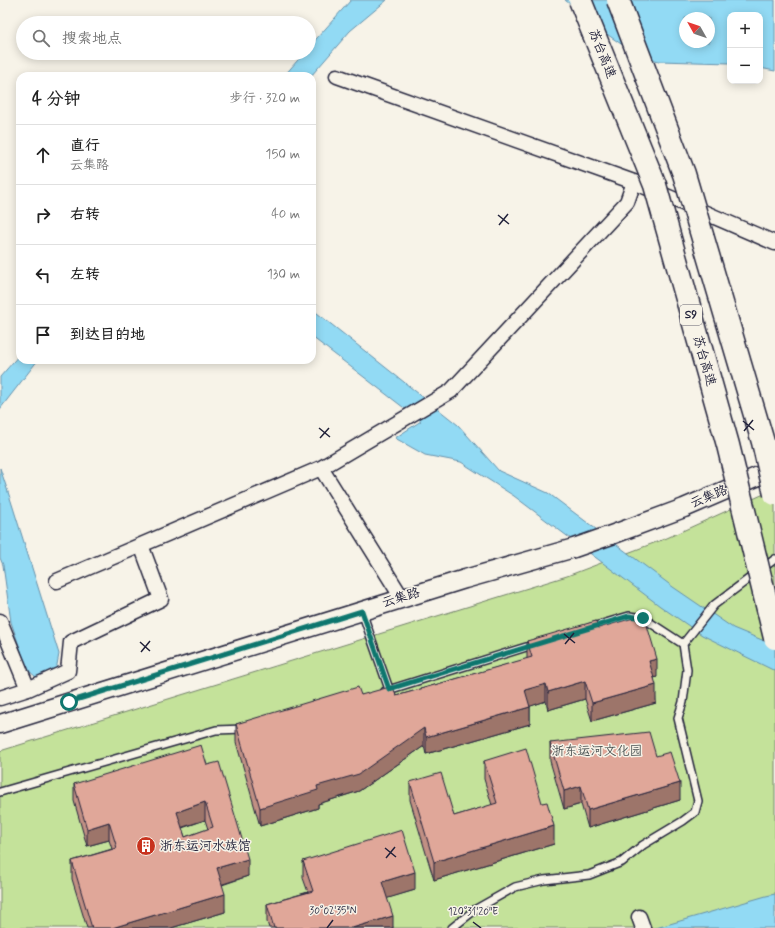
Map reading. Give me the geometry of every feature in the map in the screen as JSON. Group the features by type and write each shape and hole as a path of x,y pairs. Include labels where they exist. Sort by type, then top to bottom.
{"highway":[{"name":"苏台高速","path":"580,0 655,185 728,445 775,638"},
{"path":"618,0 684,174 763,442 775,494"}],"street":[{"path":"337,76 634,182 775,243"},
{"path":"57,581 322,468 451,391 627,202 634,182"},
{"path":"322,468 402,598"},
{"name":"云集路","path":"0,724 402,598 574,548 684,508 775,469"},
{"path":"0,698 28,689 68,671 71,642 162,599 141,545"},
{"path":"0,621 28,689"}],"lane":[{"path":"452,928 476,909 515,887 544,880 589,875 622,862 642,845 683,821 695,812 698,801 678,718 683,702 687,670 683,644 714,605 775,559"},
{"path":"362,611 389,689"},
{"path":"584,629 629,616 643,618 683,644"},
{"path":"374,694 546,641"},
{"path":"0,792 216,730 251,728"}],"green space":[{"name":"浙东运河文化园","path":"775,489 775,913 725,928 0,928 0,751 567,576 667,538"}],"water":[{"path":"351,0 387,0 350,31 314,72 287,72 298,60 316,60 316,39"},
{"path":"565,0 775,0 775,71 763,69 763,12 727,12 727,63 659,61 634,52 598,27"},
{"path":"316,312 458,425 499,471 548,493 673,587 733,628 762,640 775,648 775,671 702,635 660,606 514,496 461,462 425,455 395,438 421,421 316,340"},
{"path":"16,359 16,364 35,364 0,409 0,377"},
{"path":"0,468 59,654 56,670 37,678 27,669 11,622 3,565 0,558"},
{"path":"775,894 775,928 656,928 766,896"}],"building":[{"path":"644,615 657,659 649,661 656,685 592,703 585,681 548,692 546,684 525,690 530,707 426,737 424,728 359,774 317,786 318,790 260,808 236,724 358,687 361,695 393,686 396,696 532,657 527,641 596,621 598,628"},
{"path":"649,732 656,756 670,752 680,783 588,810 581,786 564,791 550,743"},
{"name":"浙东运河水族馆","path":"201,745 207,765 219,762 248,859 217,868 225,894 112,928 92,928 72,861 117,848 109,822 87,829 74,784","holes":["205,802 213,827 185,837 177,812"]},
{"path":"526,748 542,803 547,802 554,826 434,862 410,782 441,773 454,816 497,803 484,761"},
{"path":"402,830 415,872 382,882 393,916 352,928 274,928 267,904 313,891 303,861"}],"place":[{"name":"浙东运河水族馆","path":"146,846"}],"route":[{"path":"69,702 362,611 389,689 629,616 643,618"}]}
